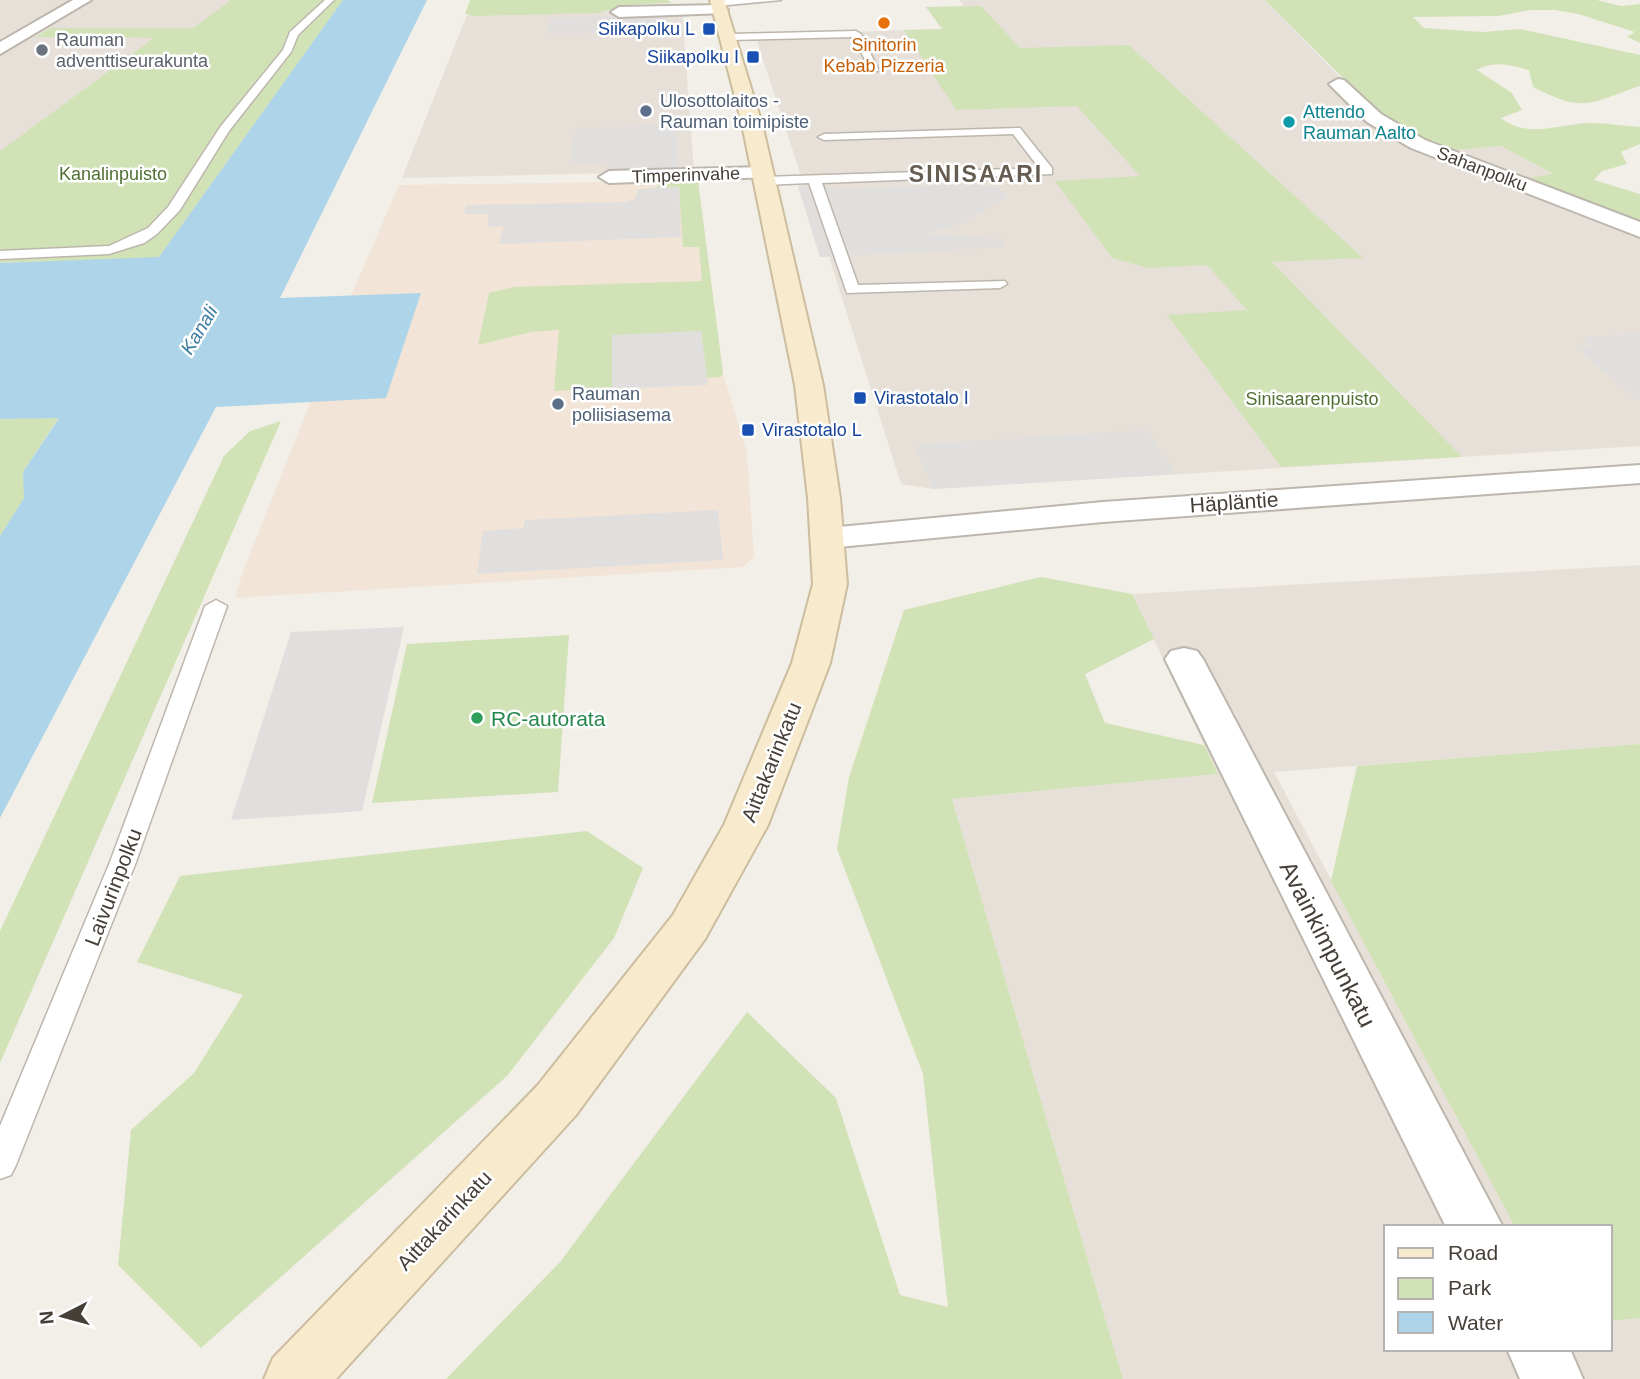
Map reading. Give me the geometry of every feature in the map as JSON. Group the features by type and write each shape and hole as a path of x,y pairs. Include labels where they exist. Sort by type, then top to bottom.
{"main road":[{"name":"Aittakarinkatu","path":"295,1379 557,1100 689,927 746,825 811,663 830,584 828,538 808,378 764,177 718,4"}],"street":[{"path":"0,49 84,0"},
{"path":"619,12 718,4"},
{"name":"Sahanpolku","path":"1338,84 1374,118 1418,144 1640,230"},
{"name":"Timperinvahe","path":"609,177 764,177"},
{"name":"Häpläntie","path":"828,538 1103,512 1640,474"},
{"name":"Avainkimpunkatu","path":"1184,659 1474,1225"},
{"path":"1538,1351 1552,1379"}],"lane":[{"path":"0,255 121,247 142,239 161,225 182,200 206,155 288,50 294,31 320,13 330,0"},
{"path":"718,4 776,0"},
{"path":"728,37 856,34 875,69"},
{"path":"764,177 814,179 1048,171 1016,130 824,137"},
{"path":"814,179 852,290 1000,284"},
{"name":"Laivurinpolku","path":"0,1165 123,862 216,606"}],"shaded area":[{"path":"0,0 231,0 193,28 50,28 36,36 156,38 0,151"},
{"path":"959,0 1265,0 1343,80 1445,151 1501,146 1554,175 1529,178 1640,226 1640,333 1583,337 1593,346 1576,348 1640,403 1640,446 933,489 901,484 829,257 820,257 798,186 804,185 755,35 942,29 926,7 964,6"},
{"path":"682,9 694,171 402,178 467,15"},
{"path":"667,15 666,32 547,34 550,18"},
{"path":"676,125 678,168 607,170 607,162 571,163 575,128"},
{"path":"698,181 723,373 747,453 754,557 743,567 235,598 242,574 311,401 386,398 420,293 351,296 399,185"},
{"path":"968,184 996,187 1008,195 964,223 926,234 1001,239 1005,247 820,257 798,186 816,185 837,190"},
{"path":"679,187 681,237 499,244 504,226 487,227 489,214 464,214 466,205 624,202 635,199 638,189"},
{"path":"701,331 708,385 612,389 612,335"},
{"path":"1640,333 1640,403 1575,347 1592,346 1582,337"},
{"path":"1147,430 1176,474 933,489 915,445"},
{"path":"718,510 723,560 477,574 483,531 523,528 525,520"},
{"path":"1640,565 1640,744 1274,772 1514,1225 1384,1225 1384,1351 1612,1351 1612,1321 1640,1318 1640,1379 1123,1379 952,799 1218,774 1132,594"},
{"path":"404,627 362,811 231,820 291,632"}],"green space":[{"name":"Kanalinpuisto","path":"231,0 343,0 159,258 0,263 0,151 154,38 35,37 50,28 193,28"},
{"path":"470,0 667,0 672,3 619,5 618,8 597,13 474,16 465,14"},
{"path":"1265,0 1597,0 1621,6 1640,4 1640,43 1627,37 1635,32 1578,14 1555,10 1530,10 1498,16 1413,17 1424,28 1483,32 1520,29 1640,55 1640,86 1586,103 1564,100 1533,87 1529,70 1496,64 1477,70 1512,93 1522,110 1501,118 1512,125 1534,129 1591,123 1640,127 1640,144 1621,152 1627,164 1602,171 1594,180 1640,194 1640,226 1528,178 1553,174 1501,146 1445,151 1388,123"},
{"name":"Sinisaarenpuisto","path":"981,6 1020,48 1129,45 1363,258 1272,262 1462,457 1281,467 1167,315 1247,310 1207,265 1148,268 1112,258 1055,181 1140,176 1077,106 956,110 904,30 942,29 926,7"},
{"path":"662,181 698,181 723,373 720,377 707,378 701,331 612,336 612,389 554,391 559,330 531,332 478,345 489,293 514,287 702,281 699,247 683,247 679,187 656,188"},
{"path":"59,417 23,472 25,498 0,536 0,419"},
{"path":"281,421 0,1063 0,931 224,456 250,431"},
{"path":"1041,577 1132,594 1154,639 1085,674 1105,723 1204,745 1218,774 952,799 1123,1379 446,1379 560,1262 747,1012 836,1098 900,1295 948,1307 923,1074 837,849 849,777 904,610"},
{"name":"RC-autorata","path":"569,635 558,792 372,803 407,644"},
{"path":"1640,744 1640,1318 1612,1321 1612,1225 1514,1225 1331,881 1357,766"},
{"path":"587,831 643,868 614,938 507,1076 201,1348 118,1265 131,1130 194,1073 243,995 137,962 180,876"}],"water":[{"name":"Kanali","path":"343,0 427,0 280,298 421,293 386,398 216,407 0,818 0,536 24,498 23,472 59,418 0,419 0,263 159,257"}],"place":[{"name":"Sinitorin Kebab Pizzeria","path":"884,23"},
{"name":"Siikapolku L","path":"709,29"},
{"name":"Rauman adventtiseurakunta","path":"42,50"},
{"name":"Siikapolku I","path":"753,57"},
{"name":"Ulosottolaitos - Rauman toimipiste","path":"646,111"},
{"name":"Attendo Rauman Aalto","path":"1289,122"},
{"name":"Virastotalo I","path":"860,398"},
{"name":"Rauman poliisiasema","path":"558,404"},
{"name":"Virastotalo L","path":"748,430"},
{"name":"RC-autorata","path":"477,718"}],"district":[{"name":"SINISAARI","path":"976,174"}]}
